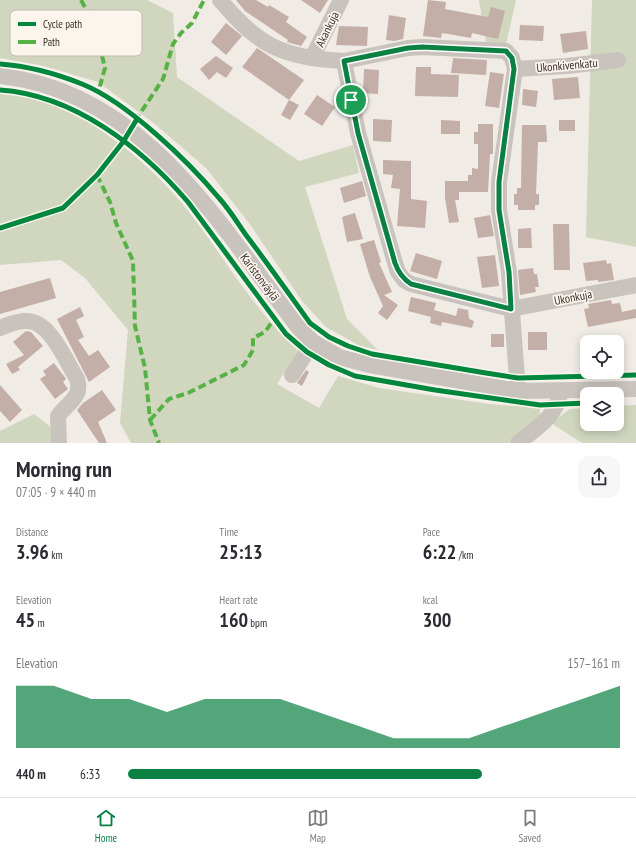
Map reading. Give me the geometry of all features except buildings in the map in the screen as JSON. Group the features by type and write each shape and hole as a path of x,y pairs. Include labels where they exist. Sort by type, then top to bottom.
{"street":[{"path":"220,0 238,22 261,40 286,53 312,58 344,61 408,48 494,49 506,51 512,58 514,69 499,182 499,210 509,272 518,391"},
{"name":"Akankuja","path":"312,58 341,0"},
{"name":"Ukonkivenkatu","path":"514,69 567,66 618,60"},
{"path":"344,61 358,133 398,272 404,280 421,288 511,309"},
{"name":"Karistonväylä","path":"0,76 39,82 96,107 150,145 198,193 298,328 313,342 339,357 370,366 518,391 636,389"},
{"name":"Ukonkuja","path":"511,309 636,284"},
{"path":"0,328 25,320 41,324 48,332 77,379 79,386 78,393 58,416 58,443"},
{"path":"292,375 313,342"},
{"path":"518,443 553,413 559,404 561,391"}],"green space":[{"path":"0,0 147,0 173,13 177,77 299,161 353,145 359,173 305,187 347,319 378,350 360,346 326,327 302,301 249,223 206,168 155,124 98,82 44,66 0,58"},
{"path":"479,0 516,0 506,44 486,42"},
{"path":"592,0 636,0 636,247 586,237"},
{"path":"0,94 33,98 56,106 78,117 121,145 160,179 192,216 268,320 298,351 277,384 319,408 338,376 379,388 489,404 540,408 540,417 508,443 131,443 120,423 128,330 85,278 61,260 0,265"},
{"path":"636,405 636,443 582,443 551,423 570,409 580,408 580,431 624,431 624,406"},
{"path":"34,414 53,429 53,443 0,443 0,431"}],"marked path":[{"path":"81,0 86,10"},
{"path":"135,121 163,79 173,44 181,33 192,23 204,0"},
{"path":"98,93 105,68 102,56"},
{"path":"97,175 110,202 116,223 133,261 135,326 145,368 150,420 159,443"},
{"path":"150,420 169,399 188,393 244,365 253,350 253,338 265,332 274,319"}],"cycle path":[{"path":"0,64 42,71 82,84 118,104 137,118 174,150 223,202 310,323 329,337 348,346 372,354 518,378 636,375"},
{"path":"0,90 27,94 54,102 80,113 104,127 149,162 188,202 286,334 307,352 329,365 355,376 435,390 540,405 580,403"},
{"path":"0,228 63,208 97,175 123,142 137,119"}],"route":[{"path":"422,47 477,50 494,49 506,51 512,58 514,69 499,182 499,210 509,272 511,309 421,288 404,280 398,272 395,263 358,133 351,100 344,61 377,56 408,48 422,47"}]}
